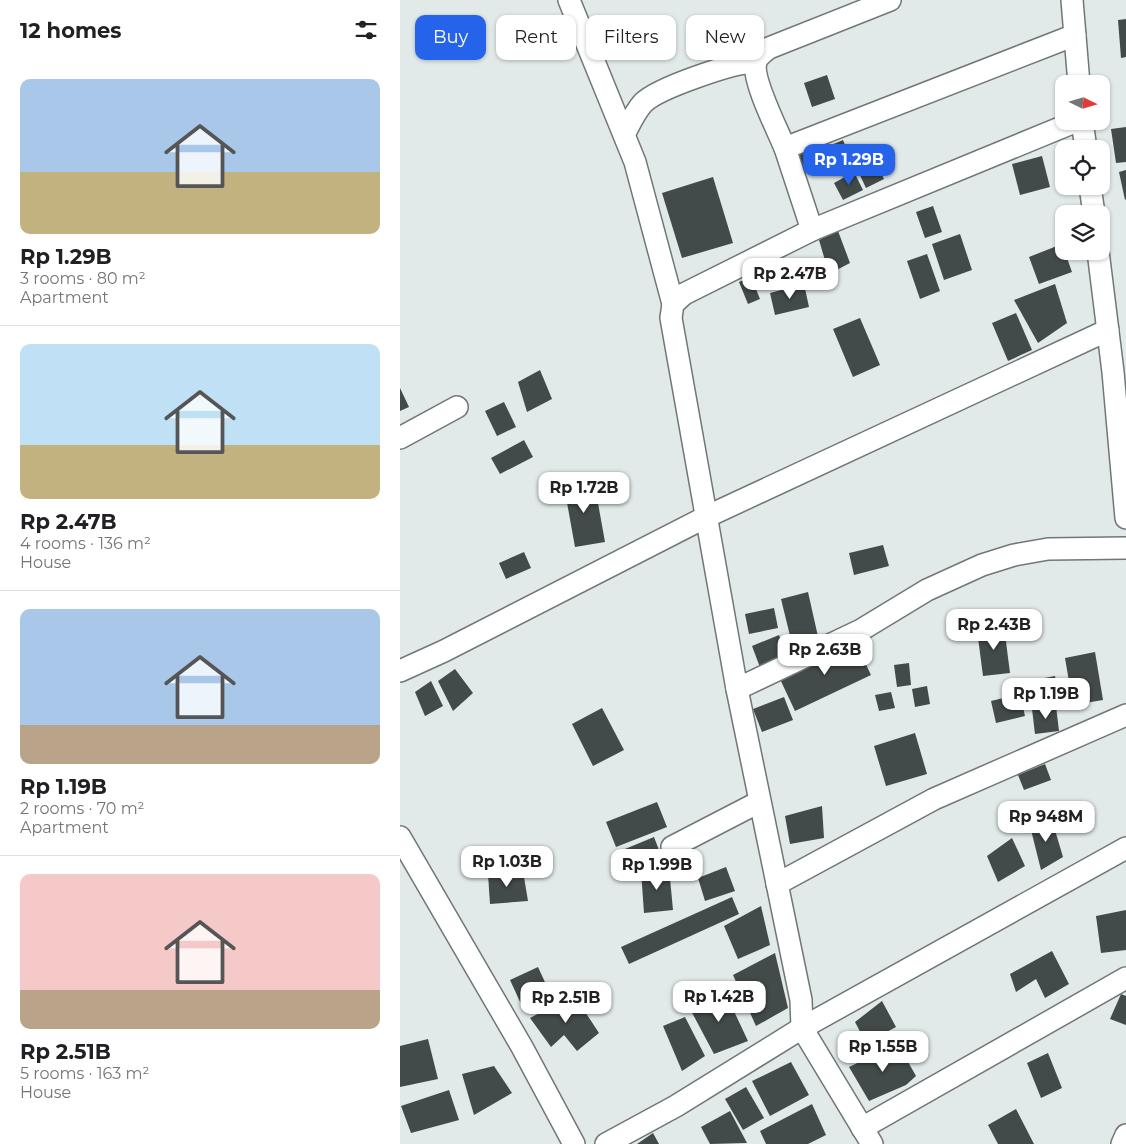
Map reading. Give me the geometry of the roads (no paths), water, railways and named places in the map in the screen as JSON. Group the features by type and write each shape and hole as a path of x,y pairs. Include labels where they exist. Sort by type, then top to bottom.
{"street":[{"path":"569,0 625,133 673,304 671,318 706,517 759,802 801,1000 802,1028 867,1136 1126,978"},
{"path":"625,133 644,102 677,85 730,66 755,62 769,48 890,0"},
{"path":"1072,0 1078,75"},
{"path":"785,148 1075,35"},
{"path":"755,62 761,93 785,148 812,230"},
{"path":"673,304 678,298 706,282 812,230 1056,130"},
{"path":"1099,260 1108,330 1126,518"},
{"path":"400,671 453,647 706,517 1108,330"},
{"path":"400,438 456,406"},
{"path":"737,689 862,630 927,590 982,565 1014,555 1048,549 1126,548"},
{"path":"777,884 934,799 1126,715"},
{"path":"672,847 759,802"},
{"path":"400,837 517,1038 574,1144"},
{"path":"606,1144 676,1106 802,1028 1126,848"},
{"path":"1122,1144 1126,1135"}]}
